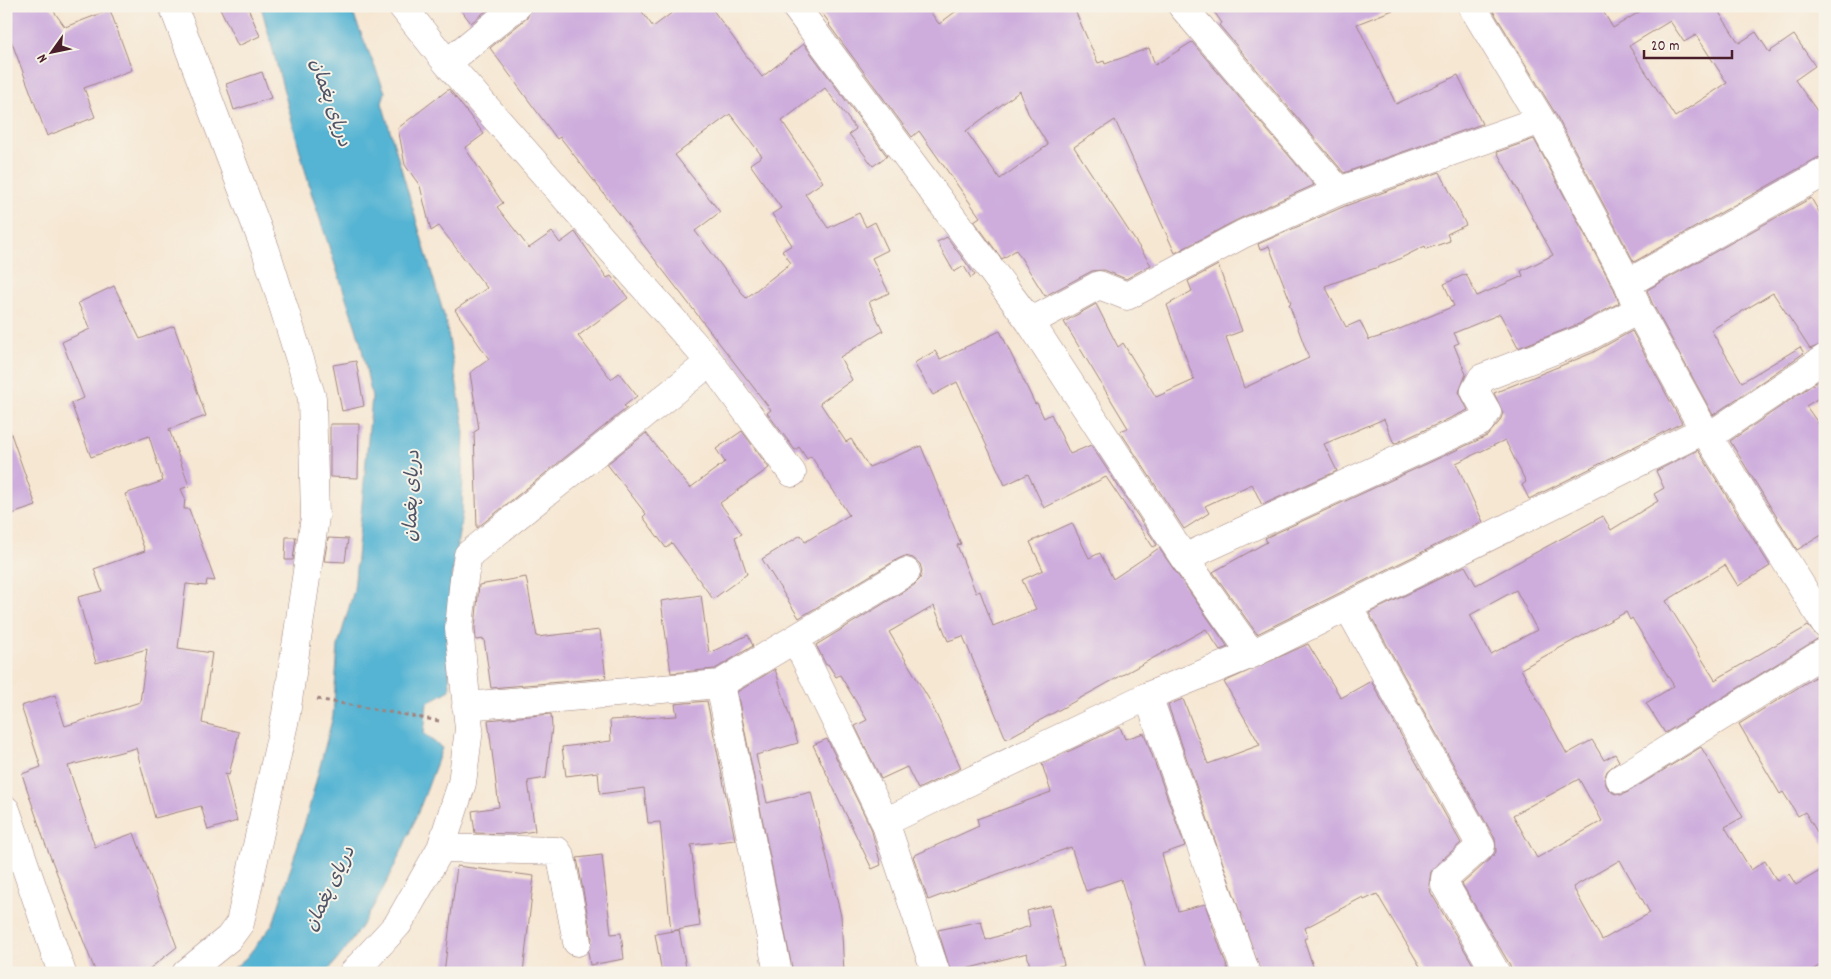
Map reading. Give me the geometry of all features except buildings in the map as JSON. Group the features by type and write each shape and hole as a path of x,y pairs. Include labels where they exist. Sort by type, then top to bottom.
{"street":[{"path":"173,6 266,251 312,398 316,517 286,714 240,923 229,938 186,973"},
{"path":"402,6 447,63 710,362 792,473"},
{"path":"447,63 517,6"},
{"path":"795,6 1030,322 1184,558 1252,654"},
{"path":"1182,6 1340,191"},
{"path":"1472,6 1541,120 1628,283 1638,310 1704,430 1825,624"},
{"path":"1030,322 1099,285 1127,296 1243,234 1340,191 1541,120"},
{"path":"1628,283 1825,172"},
{"path":"1184,558 1480,422 1487,412 1475,391 1482,378 1586,338 1638,310"},
{"path":"885,822 1148,696 1252,654 1704,430 1716,431 1825,358"},
{"path":"353,973 398,924 440,848 462,783 469,730 459,628 468,555 710,362"},
{"path":"466,706 720,684 796,640 906,572"},
{"path":"1348,607 1481,846 1445,878 1445,884 1496,973"},
{"path":"796,640 885,822 936,973"},
{"path":"1620,780 1825,652"},
{"path":"720,684 778,973"},
{"path":"1148,696 1246,973"},
{"path":"6,810 62,973"},
{"path":"440,848 557,851 561,857 577,942"}],"path":[{"path":"323,700 430,718"}],"water":[{"name":"دریای پغمان","path":"261,6 350,6 385,92 382,103 446,322 464,426 462,514 450,590 448,645 450,690 427,703 424,734 442,748 408,837 380,895 346,948 326,973 228,973 246,958 273,924 307,816 333,716 338,646 354,590 372,397 360,340 311,192"}]}
